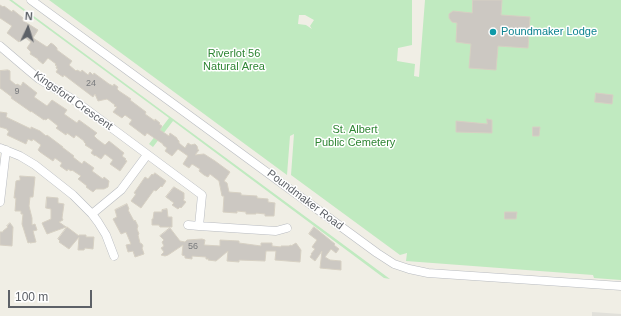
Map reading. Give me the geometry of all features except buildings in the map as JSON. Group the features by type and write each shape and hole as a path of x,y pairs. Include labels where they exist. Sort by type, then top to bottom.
{"street":[{"name":"Poundmaker Road","path":"31,0 394,264 428,273 621,286"},
{"name":"Kingsford Crescent","path":"0,46 39,79 74,100 202,195 199,226"},
{"path":"0,202 3,149 20,156 35,165 73,195 92,214 106,235 114,256"},
{"path":"92,214 121,190 147,155"},
{"path":"188,225 276,231 287,228"}],"shaded area":[{"path":"592,312 621,314 621,316 592,316"}],"green space":[{"path":"9,0 12,0 390,279 384,278 173,121 153,147 149,144 169,118"},
{"path":"49,0 412,0 412,45 398,48 397,61 415,64 414,76 419,77 425,0 621,0 621,280 594,278 593,275 406,261 407,253 400,255 291,175 294,134 290,136 287,175","holes":["299,15 305,15 314,20 310,26 312,29 306,25 298,24"]}],"place":[{"name":"Poundmaker Lodge","path":"493,32"}],"park label":[{"name":"Riverlot 56 Natural Area","path":"234,60"},
{"name":"St. Albert Public Cemetery","path":"355,136"}]}
